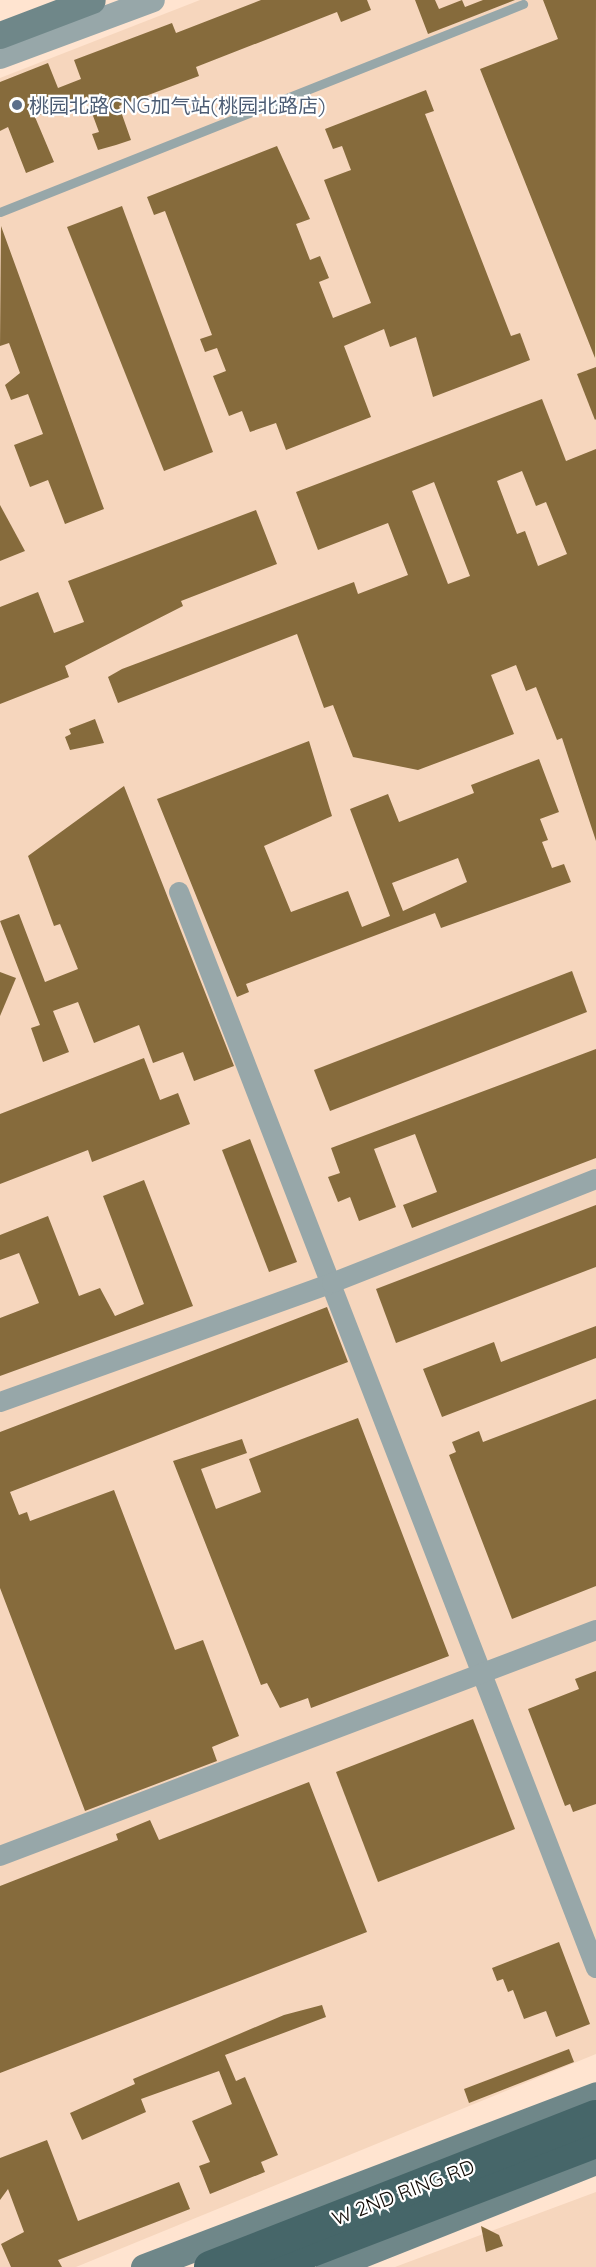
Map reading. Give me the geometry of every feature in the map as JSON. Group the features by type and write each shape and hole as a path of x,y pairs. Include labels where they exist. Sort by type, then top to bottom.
{"highway":[{"name":"W 2ND RING RD","path":"210,2267 596,2116"},
{"name":"W 2ND RING RD","path":"270,2267 596,2142"}],"main road":[{"path":"0,35 92,0"},
{"path":"144,2267 596,2095"},
{"path":"329,2267 596,2161"}],"street":[{"path":"0,57 153,0"},
{"path":"179,892 596,1968"},
{"path":"0,1402 332,1283 596,1179"},
{"path":"0,1856 484,1675 596,1630"}],"lane":[{"path":"0,212 523,4"}],"shaded area":[{"path":"200,0 596,0 596,2054 76,2267 0,2267 0,78"},
{"path":"596,2192 596,2267 395,2267"}],"building":[{"path":"261,0 367,0 371,10 341,22 337,12 196,67 199,76 119,106 131,140 116,145 98,150 92,134 99,132 86,97 35,117 54,162 26,173 8,127 0,131 0,82 48,63 58,88 81,79 74,60 172,23 176,33"},
{"path":"415,0 435,0 439,9 462,0 465,7 483,0 515,0 428,34"},
{"path":"543,0 596,0 595,358 480,69 558,39"},
{"path":"426,90 434,111 425,114 511,336 520,333 530,360 433,397 416,337 390,347 384,329 344,346 371,417 286,450 276,423 250,432 242,411 229,416 213,376 226,371 217,348 205,352 200,339 212,335 165,211 154,215 147,197 277,146 310,219 296,224 310,260 320,256 329,278 319,282 333,318 371,303 324,180 351,170 342,146 333,149 325,129"},
{"path":"122,206 213,452 164,471 67,227"},
{"path":"1,226 104,509 65,524 48,480 30,487 14,445 43,434 28,394 11,400 5,385 20,373 9,343 0,346"},
{"path":"596,367 596,419 595,420 577,374"},
{"path":"542,399 566,461 596,449 596,841 562,738 557,740 536,687 526,691 516,665 491,675 514,734 418,770 353,757 333,705 324,708 297,634 118,703 108,677 122,669 354,582 358,594 408,575 388,523 318,550 296,492","holes":["522,471 536,506 546,502 567,554 538,566 525,531 517,534 497,481","434,482 470,576 448,584 412,491"]},
{"path":"0,505 25,551 0,561"},
{"path":"256,510 277,564 181,601 183,606 65,666 69,677 0,704 0,607 38,592 54,633 84,622 68,581"},
{"path":"95,719 104,743 70,750 65,737 71,734 69,729"},
{"path":"309,741 332,816 264,846 291,912 348,891 362,927 390,916 350,809 388,794 399,822 474,793 471,785 539,759 559,812 540,819 548,840 542,842 552,868 564,864 571,882 441,928 435,913 246,984 249,992 237,997 157,799","holes":["458,858 467,882 403,911 392,883"]},
{"path":"124,786 234,1066 194,1081 183,1052 153,1063 139,1025 94,1043 78,1002 53,1011 69,1052 43,1062 31,1028 40,1025 0,921 19,914 45,982 78,969 60,924 54,926 28,856"},
{"path":"572,971 587,1012 330,1111 314,1070"},
{"path":"0,972 16,978 0,1016"},
{"path":"596,1049 596,1158 412,1228 403,1205 437,1192 415,1134 374,1149 396,1207 359,1221 350,1197 338,1202 328,1177 340,1173 331,1148"},
{"path":"144,1058 160,1100 178,1093 190,1124 92,1162 88,1150 0,1184 0,1114"},
{"path":"250,1139 297,1262 269,1272 222,1150"},
{"path":"144,1180 193,1306 0,1376 0,1318 39,1303 19,1253 0,1260 0,1235 48,1216 79,1296 100,1288 115,1316 144,1304 103,1196"},
{"path":"596,1205 596,1267 396,1343 376,1289"},
{"path":"327,1307 348,1362 10,1492 19,1515 27,1512 30,1521 114,1490 175,1650 203,1640 239,1736 212,1747 217,1761 85,1811 0,1588 0,1432"},
{"path":"596,1326 596,1358 442,1417 423,1369 494,1342 501,1362"},
{"path":"596,1399 596,1586 512,1619 449,1455 456,1452 452,1442 479,1431 483,1442"},
{"path":"358,1418 449,1656 311,1708 308,1698 280,1708 267,1683 261,1685 173,1461 242,1439 247,1453 201,1469 216,1509 261,1492 249,1459"},
{"path":"596,1671 596,1804 573,1812 570,1804 565,1806 528,1709 579,1689 575,1679"},
{"path":"473,1719 515,1829 378,1882 336,1772"},
{"path":"309,1782 367,1932 0,2073 0,1886 118,1840 116,1834 150,1820 159,1840"},
{"path":"559,1942 590,2024 556,2037 546,2011 524,2019 513,1990 508,1992 503,1979 497,1981 492,1968"},
{"path":"322,2005 326,2017 225,2055 236,2081 245,2077 278,2155 261,2162 265,2172 210,2194 199,2166 210,2162 192,2121 232,2104 219,2071 141,2099 146,2112 82,2140 70,2113 135,2084 133,2079 284,2015"},
{"path":"569,2049 574,2062 469,2103 464,2089"},
{"path":"47,2140 78,2221 179,2182 190,2209 58,2260 62,2267 11,2267 1,2244 24,2232 8,2189 0,2200 0,2158"},
{"path":"481,2226 499,2235 503,2246 486,2252"}],"place":[{"name":"桃园北路CNG加气站(桃园北路店)","path":"17,105"}]}
